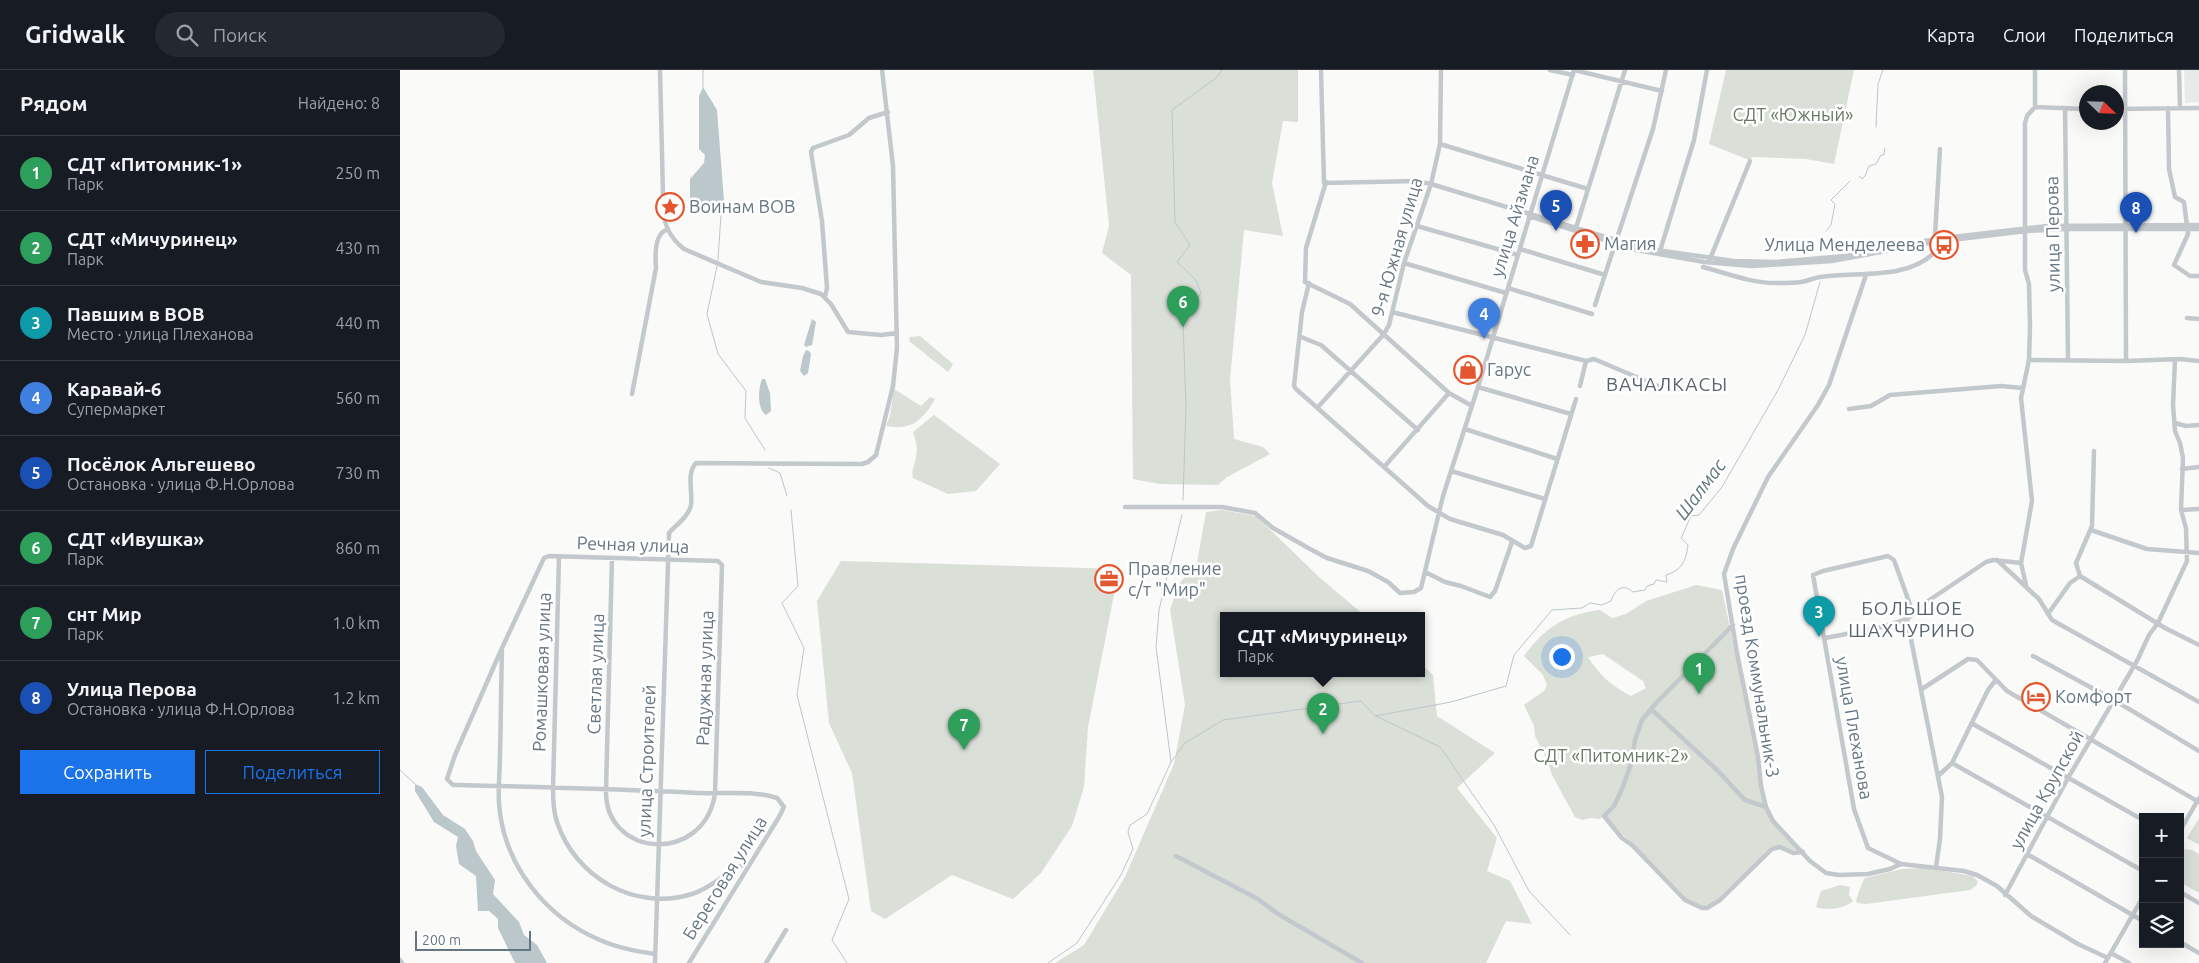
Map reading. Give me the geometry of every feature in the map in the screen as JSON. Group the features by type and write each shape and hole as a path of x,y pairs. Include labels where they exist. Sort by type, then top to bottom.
{"street":[{"path":"660,70 662,212 666,230 684,249 761,282 802,288 825,297 848,332 881,335 897,333 894,166 882,70"},
{"path":"1321,70 1325,182 1306,248 1307,282 1294,386 1296,389 1428,506 1450,519 1503,535 1512,542 1528,548 1534,538 1576,399"},
{"name":"9-я Южная улица","path":"1318,407 1350,369 1384,334 1392,312 1404,263 1431,184 1440,144 1441,70"},
{"path":"1550,70 1574,72 1662,91"},
{"path":"1576,228 1625,70"},
{"path":"1595,306 1653,129 1666,70"},
{"path":"1660,251 1694,140 1706,70"},
{"path":"2026,585 2021,563 2032,501 2022,412 2022,388 2029,360 2030,292 2025,270 2024,123 2035,107 2035,70"},
{"path":"2125,70 2126,361"},
{"path":"2179,70 2180,108"},
{"name":"улица Айзмана","path":"1125,507 1222,507 1256,513 1273,528 1310,549 1327,558 1368,571 1388,582 1400,593 1414,592 1421,588 1439,511 1574,72"},
{"path":"2035,107 2079,108"},
{"name":"улица Перова","path":"2065,108 2068,360"},
{"path":"2168,108 2169,169 2175,197 2184,202 2187,227 2187,238 2174,265 2190,276 2199,276"},
{"path":"2125,109 2199,108"},
{"path":"825,297 827,288 822,221 811,152 813,148 849,135 869,118 888,112"},
{"path":"1440,144 1588,189"},
{"path":"1325,182 1417,181 1576,228 1616,243 1706,262 1746,278 1775,283 1803,282 1820,277 1866,275 1894,271 1917,265 1934,253 1940,149"},
{"path":"1706,262 1750,161"},
{"path":"1529,214 1659,255 1706,262 1804,260 1845,256 1935,240 2067,227 2199,227"},
{"path":"1417,226 1518,255"},
{"path":"632,394 656,268 658,238 666,230"},
{"path":"1520,249 1605,275"},
{"path":"1404,263 1592,314"},
{"name":"проезд Коммунальник-3","path":"1866,275 1829,385 1818,405 1768,477 1725,569 1724,579 1766,807 1773,821 1821,870 1838,875 1868,874 1890,869 1901,864 1936,867 1977,875 1996,886 2022,910 2108,958"},
{"path":"1307,282 1345,300 1449,393 1472,406"},
{"path":"1392,312 1586,361 1598,360 1660,387"},
{"path":"2187,318 2199,319"},
{"name":"улица Строителей","path":"655,963 667,559 669,533 691,506 692,467 696,463 862,464 872,459 878,450 893,386 897,333"},
{"path":"1300,337 1321,345 1418,430"},
{"path":"2029,360 2061,362 2068,360 2199,361"},
{"name":"улица Крупской","path":"2005,895 2068,778 2135,665 2149,635 2158,623 2187,561 2186,528 2181,510 2182,468 2180,443 2175,430 2173,405 2176,360"},
{"path":"1580,386 1586,361"},
{"path":"1849,409 1871,406 1890,395 1896,394 2002,386 2022,388"},
{"path":"1478,387 1571,414"},
{"path":"1384,467 1449,393"},
{"path":"2175,423 2186,426 2199,425"},
{"path":"1465,429 1557,458"},
{"path":"2094,451 2091,530 2076,562 2080,576 2199,646"},
{"path":"2182,468 2199,467"},
{"path":"1451,471 1545,499"},
{"path":"2181,510 2199,509"},
{"path":"2091,530 2140,548 2199,553"},
{"path":"1425,572 1445,582 1490,597 1495,591 1512,542"},
{"name":"улица Плеханова","path":"1901,864 1868,848 1860,831 1854,809 1813,575 1888,556 1894,560 1913,613"},
{"name":"Ромашковая улица","path":"559,557 552,788 556,820 564,839 580,864 595,876 616,889 638,897 658,899 676,898 692,894 723,878 737,868 745,864 748,865"},
{"name":"Речная улица","path":"502,648 544,558 667,559 721,562"},
{"name":"Светлая улица","path":"612,558 606,790 608,805 616,823 637,840 658,846"},
{"path":"1825,638 1883,627 1907,619 1980,565 1997,560 2021,563"},
{"path":"1997,560 2039,599 2052,620 2199,702"},
{"name":"Радужная улица","path":"658,846 683,840 702,826 713,804 715,794 721,562"},
{"path":"2048,614 2070,583 2080,576"},
{"path":"1907,619 1943,805 1936,867"},
{"path":"1733,625 1651,709 1639,728 1631,764 1617,801 1604,816 1622,838 1633,846 1685,900 1692,905 1707,908 1720,900 1772,849 1780,847 1793,853 1803,852"},
{"path":"502,648 455,755 447,779 453,784 715,794"},
{"path":"502,648 499,804 507,839 517,863 533,890 562,920 584,932 624,949 656,954"},
{"path":"2034,656 2114,700 2199,751"},
{"path":"1922,689 1968,660 1973,659 1981,663 1992,674 1995,681 2007,691 2198,800 2184,824"},
{"path":"1938,776 1952,763 1973,724 1977,710 1995,681"},
{"path":"1651,709 1718,771 1745,800 1766,807"},
{"path":"1973,724 2139,818"},
{"path":"1952,763 2139,869"},
{"name":"Береговая улица","path":"689,963 784,807 779,799 771,796 744,793 715,794"},
{"path":"2027,854 2139,919"},
{"path":"1176,856 1258,899 1270,910 1362,963"},
{"path":"2184,894 2199,903"},
{"path":"2105,963 2140,903"},
{"path":"766,963 786,930"},
{"path":"2184,944 2199,953"},
{"path":"2111,953 2129,963"}],"shaded area":[{"path":"2184,70 2199,70 2199,102 2185,103"},
{"path":"703,87 717,110 724,201 711,204 702,204 690,199 690,179 704,163 705,155 699,149 699,96"},
{"path":"812,319 816,322 812,345 806,347 804,345"},
{"path":"806,350 811,354 808,373 804,376 800,371"},
{"path":"762,379 765,379 770,393 771,411 766,415 761,408 759,398"},
{"path":"415,784 422,787 443,815 465,829 473,841 476,851 495,880 493,894 519,922 524,935 537,945 547,963 516,963 514,961 498,928 498,919 489,911 478,911 476,876 459,864 456,846 458,837 434,822 415,791"}],"green space":[{"path":"1093,70 1298,70 1298,122 1283,121 1272,183 1283,236 1244,230 1230,379 1234,439 1263,447 1270,454 1227,477 1218,485 1160,484 1133,479 1131,275 1102,253 1109,226"},
{"name":"СДТ «Южный»","path":"1726,70 1854,70 1834,164 1806,159 1753,157 1749,160 1709,144"},
{"path":"920,336 953,364 948,372 909,341 910,337"},
{"path":"894,389 921,406 930,397 935,399 926,413 915,422 903,427 886,426 890,416"},
{"path":"934,415 1000,464 976,491 948,494 913,478 917,451 913,432"},
{"path":"1222,510 1256,516 1319,577 1360,612 1220,612 1220,677 1425,677 1425,668 1433,675 1437,716 1495,753 1457,788 1497,838 1487,871 1510,881 1532,924 1506,921 1486,963 1055,963 1084,945 1125,877 1174,764 1185,705 1170,610 1178,585 1197,563 1206,512"},
{"path":"841,561 1119,569 1088,727 1084,787 1072,826 1041,873 1013,899 952,875 885,919 871,911 852,773 829,723 817,601"},
{"name":"СДТ «Питомник-2»","path":"1696,585 1722,590 1757,757 1760,786 1766,807 1745,800 1718,770 1653,710 1651,712 1717,772 1745,801 1766,809 1772,821 1800,851 1794,852 1780,846 1772,849 1719,899 1706,906 1698,906 1685,899 1604,815 1600,819 1590,818 1583,820 1575,817 1552,775 1524,705 1544,691 1547,685 1543,675 1524,656 1548,630 1566,619 1588,612 1600,610 1612,618 1626,614 1646,601","holes":["1603,654 1643,681 1646,688 1631,696 1607,680 1588,657"]},
{"path":"2199,818 2199,845 2187,838"},
{"path":"2184,849 2192,850 2199,854 2199,893 2184,884"},
{"path":"1925,868 1973,876 1978,882 1970,890 1866,904 1856,901 1865,878 1902,869"},
{"path":"1840,885 1850,887 1849,895 1853,901 1850,904 1835,909 1816,907 1821,891"}],"waterway":[{"path":"703,70 703,87"},
{"path":"1183,500 1186,407 1183,321 1201,293 1196,280 1177,262 1190,245 1175,222 1172,110 1216,78 1222,70"},
{"name":"Шалмас","path":"1876,127 1878,84 1883,70"},
{"name":"Шалмас","path":"1859,176 1862,179 1865,176 1869,166 1876,164 1881,155 1884,155 1885,148"},
{"name":"Шалмас","path":"1826,231 1831,225 1835,204 1831,200 1850,181"},
{"path":"718,260 721,214"},
{"path":"717,266 707,314 718,354 746,391 745,418 765,450"},
{"name":"Шалмас","path":"1171,762 1185,743 1223,720 1361,701 1375,716 1451,702 1506,686 1514,655 1552,610 1582,608 1590,603 1602,605 1611,601 1615,593 1620,589 1626,588 1633,592 1645,590 1647,586 1654,584 1656,580 1667,582 1666,575 1679,568 1686,556 1688,545 1681,538 1691,516 1699,515 1722,487 1778,390 1805,335 1820,282"},
{"path":"769,468 780,473 787,496"},
{"path":"791,510 798,586 782,603 804,648 797,695 849,899 832,940 847,963"},
{"name":"Шалмас","path":"1048,963 1077,943 1121,875 1133,849 1128,832 1130,825 1147,814 1171,762 1156,647 1159,610 1182,515"},
{"path":"1376,716 1440,747 1494,825 1529,891 1570,935"},
{"path":"400,770 415,784"}],"place":[{"name":"Воинам ВОВ","path":"670,207"},
{"name":"Посёлок Альгешево","path":"1556,231"},
{"name":"Улица Перова","path":"2136,233"},
{"name":"Магия","path":"1585,244"},
{"name":"Улица Менделеева","path":"1944,245"},
{"name":"СДТ «Ивушка»","path":"1183,327"},
{"name":"Каравай-6","path":"1484,339"},
{"name":"Гарус","path":"1468,370"},
{"name":"Правление с/т \"Мир\"","path":"1109,579"},
{"name":"Павшим в ВОВ","path":"1819,637"},
{"name":"СДТ «Питомник-1»","path":"1699,694"},
{"name":"Комфорт","path":"2036,697"},
{"name":"СДТ «Мичуринец»","path":"1323,734"},
{"name":"снт Мир","path":"964,750"}],"district":[{"name":"ВАЧАЛКАСЫ","path":"1667,384"},
{"name":"БОЛЬШОЕ ШАХЧУРИНО","path":"1912,619"}]}
